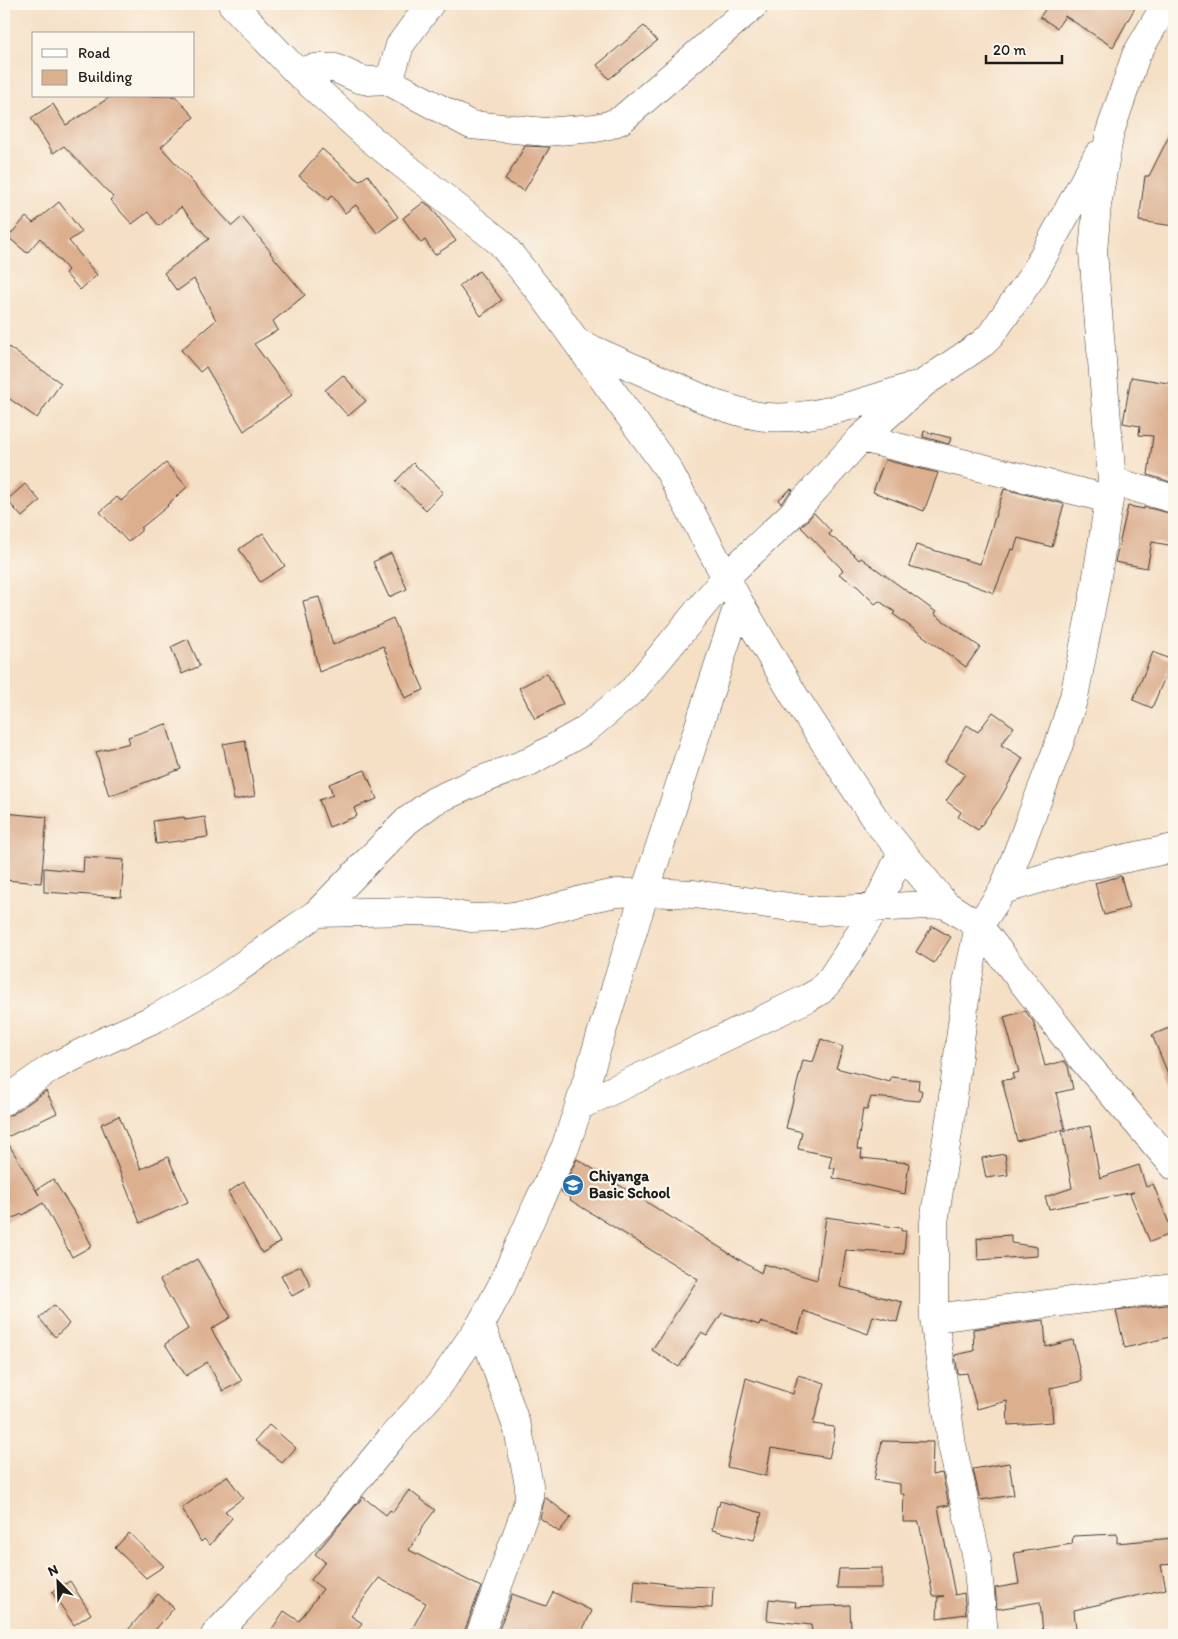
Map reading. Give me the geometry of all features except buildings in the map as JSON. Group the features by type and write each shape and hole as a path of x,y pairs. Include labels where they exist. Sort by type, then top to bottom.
{"street":[{"path":"232,4 297,72 371,139 501,243 545,298 668,469 739,602 795,697 875,819 945,904 979,926 1090,1068 1174,1166"},
{"path":"386,80 392,72 400,45 430,4"},
{"path":"297,72 315,68 335,68 359,79 369,81 386,80 471,125 545,132 609,125 621,120 755,4"},
{"path":"984,1635 977,1558 952,1445 934,1318 934,1222 951,1113 967,983 979,926 1003,890 1058,747 1074,697 1095,589 1110,490 1093,252 1097,205 1110,132 1136,55 1163,9 1168,4"},
{"path":"4,1101 51,1068 156,1018 216,984 317,913 407,821 434,801 476,782 529,762 584,731 634,689 726,577 793,513 861,438 924,383 983,343 991,335 1034,275 1110,132"},
{"path":"576,342 714,404 767,417 804,416 871,400 924,383"},
{"path":"861,438 1110,490 1174,499"},
{"path":"216,1635 329,1514 392,1437 438,1388 482,1324 501,1287 538,1203 565,1148 580,1106 645,892 739,602"},
{"path":"1003,890 1084,866 1174,848"},
{"path":"580,1106 808,998 820,990 830,980 875,908 902,852"},
{"path":"317,913 412,911 441,912 471,918 511,916 534,914 585,899 617,893 645,892 694,894 819,911 945,904"},
{"path":"934,1318 1174,1288"},
{"path":"480,1635 525,1512 530,1491 518,1430 482,1324"}],"place":[{"name":"Chiyanga Basic School","path":"573,1185"}]}
